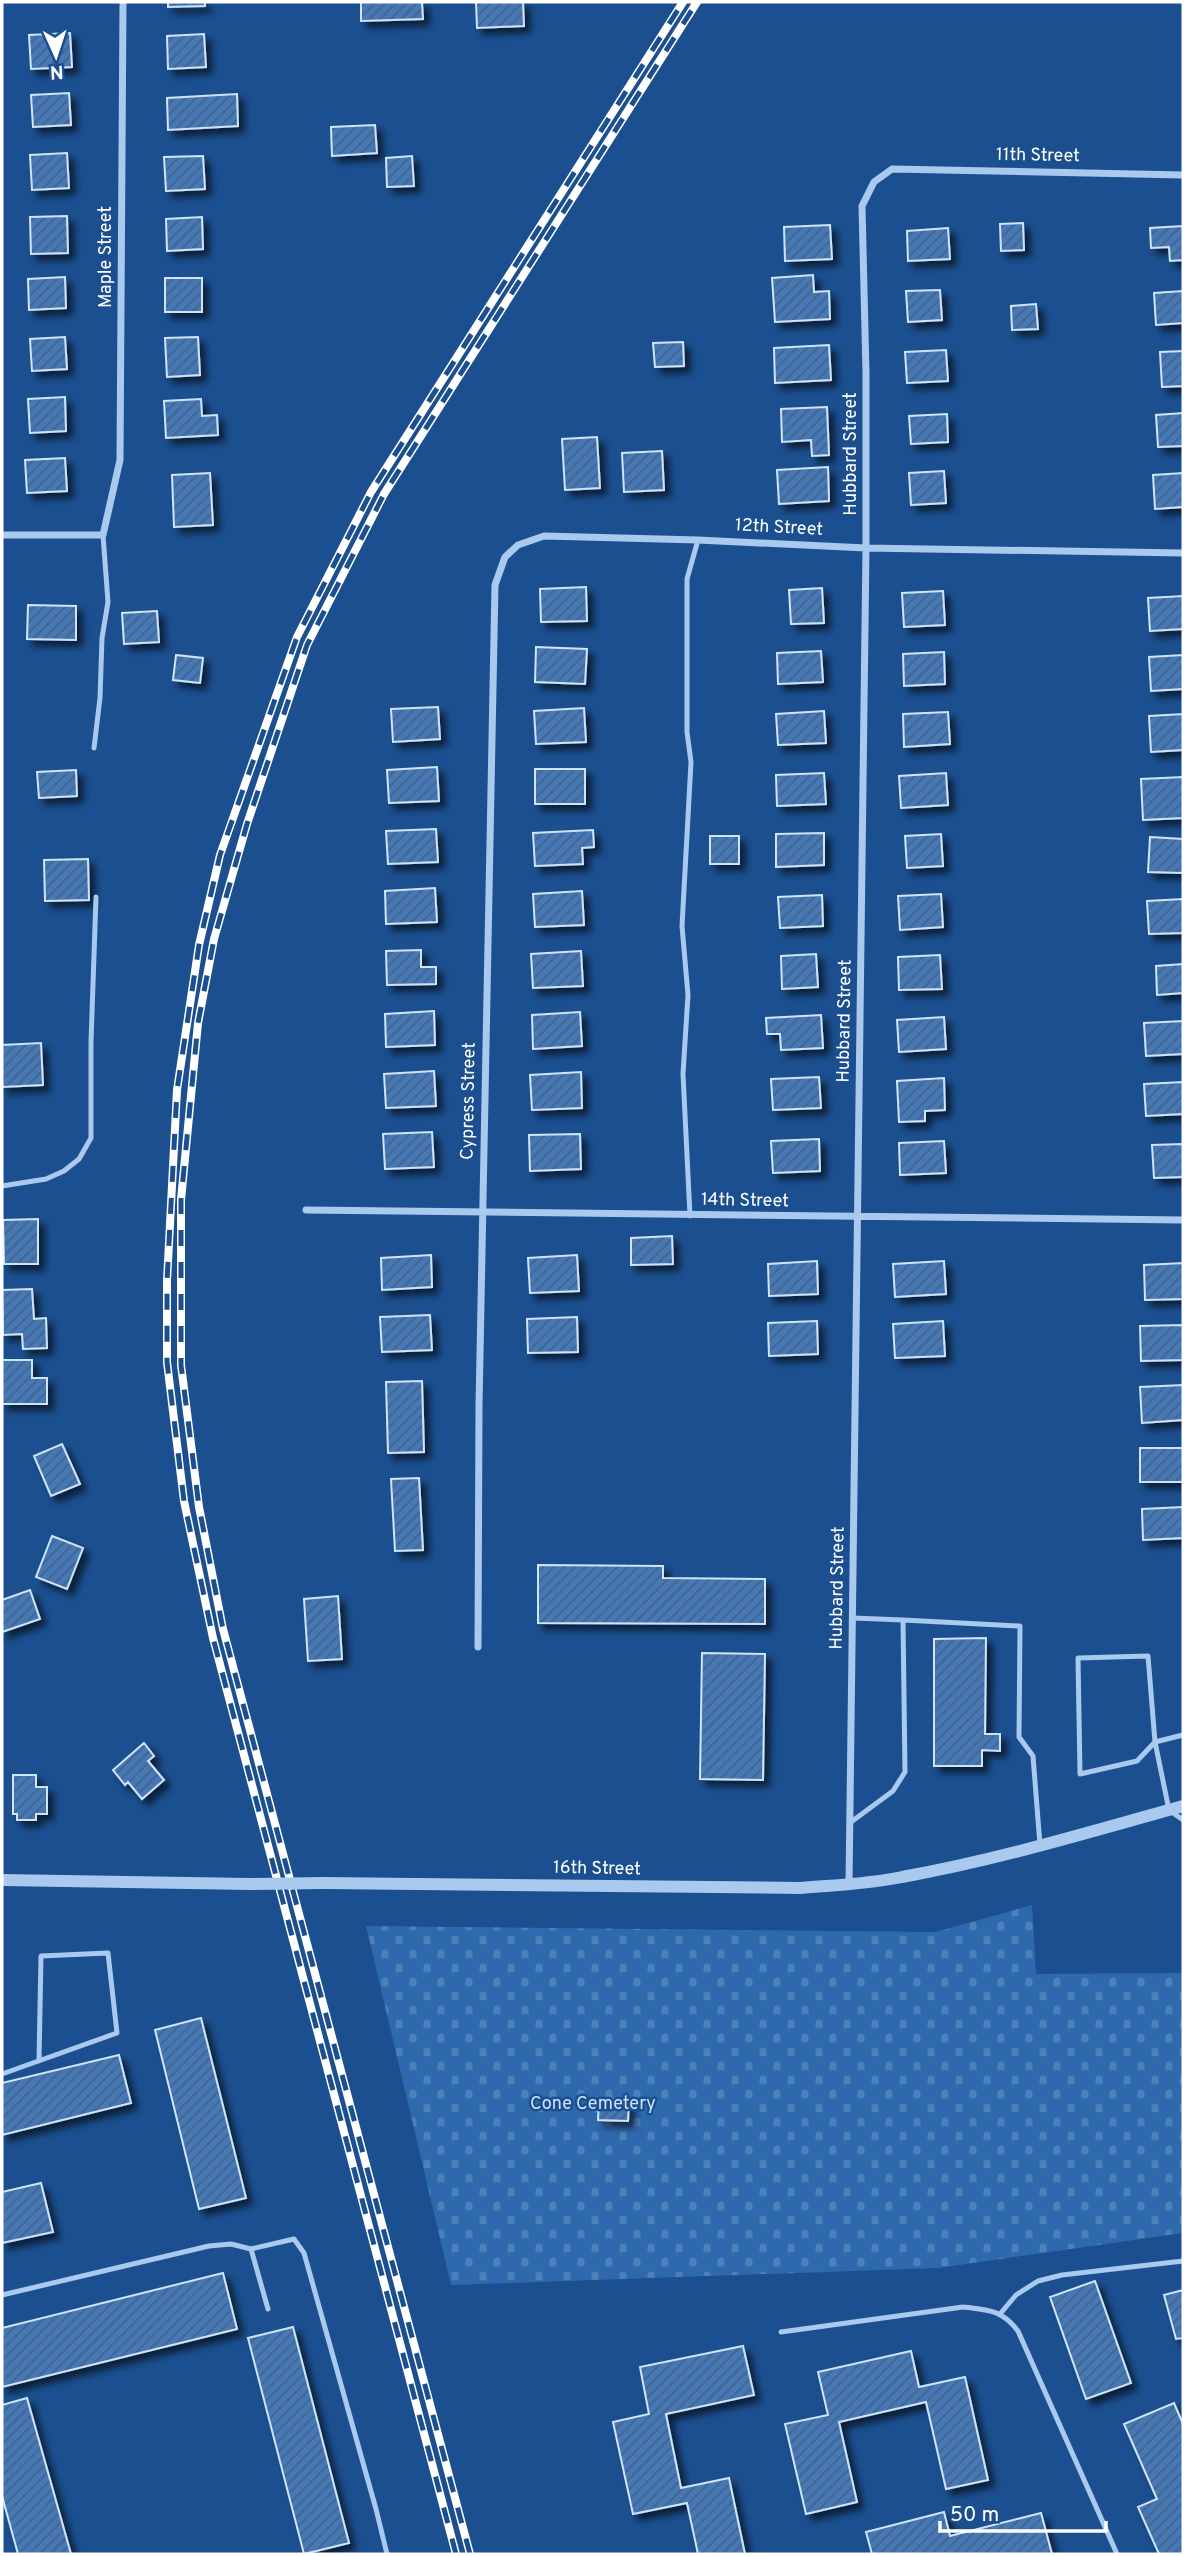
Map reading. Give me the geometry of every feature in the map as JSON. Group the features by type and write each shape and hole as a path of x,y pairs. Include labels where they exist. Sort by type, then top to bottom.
{"street":[{"name":"Maple Street","path":"103,534 120,460 123,2"},
{"name":"11th Street","path":"892,169 1183,175"},
{"name":"Hubbard Street","path":"849,1884 866,548 862,205 874,182 892,169"},
{"path":"2,535 103,534"},
{"name":"12th Street","path":"505,558 518,545 544,536 866,548 1183,553"},
{"name":"Cypress Street","path":"478,1647 495,585 505,558"},
{"name":"14th Street","path":"306,1210 1183,1220"},
{"name":"16th Street","path":"2,1880 788,1888 902,1878 1041,1845 1183,1806"}],"lane":[{"path":"94,748 100,698 102,638 108,602 103,534"},
{"path":"690,1216 683,1074 688,995 682,926 691,762 687,732 687,579 698,540"},
{"path":"2,1186 46,1178 64,1171 79,1159 91,1138 96,897"},
{"path":"853,1618 1020,1626 1020,1737 1033,1756 1041,1845"},
{"path":"850,1822 892,1791 905,1772 903,1620"},
{"path":"1183,1735 1155,1742 1137,1761 1080,1774 1078,1658 1148,1656 1155,1742 1169,1810 1183,1820"},
{"path":"2,2074 39,2061 117,2033 108,1953 41,1956 39,2061"},
{"path":"2,2295 209,2246 230,2244 251,2249 294,2239 304,2253 387,2554"},
{"path":"251,2249 268,2308"},
{"path":"1000,2314 1016,2295 1038,2281 1062,2275 1183,2262"},
{"path":"781,2332 963,2307 989,2310 1008,2318 1018,2332 1117,2554"}],"green space":[{"name":"Cone Cemetery","path":"1032,1905 1036,1974 1183,1973 1183,2233 938,2268 451,2285 366,1926 936,1932"}],"building":[{"path":"168,2 205,2 205,6 168,7"},
{"path":"361,2 422,2 423,19 361,21"},
{"path":"476,2 523,2 524,26 477,28"},
{"path":"70,33 72,67 31,69 29,35"},
{"path":"204,34 206,67 168,69 167,36"},
{"path":"69,93 71,125 33,127 31,95"},
{"path":"237,94 238,126 168,130 167,98"},
{"path":"375,125 377,153 332,156 331,127"},
{"path":"67,153 69,188 32,190 30,155"},
{"path":"203,156 205,189 166,191 164,157"},
{"path":"412,156 414,186 387,187 386,158"},
{"path":"67,216 68,253 31,254 30,217"},
{"path":"202,217 203,249 167,251 166,219"},
{"path":"1023,223 1024,250 1001,251 1000,224"},
{"path":"830,225 832,259 785,261 784,227"},
{"path":"1183,226 1183,260 1170,261 1169,247 1151,248 1150,228"},
{"path":"948,228 950,259 908,261 907,231"},
{"path":"813,275 814,292 829,291 830,319 775,322 772,278"},
{"path":"65,277 66,308 29,310 28,279"},
{"path":"165,278 202,278 202,312 165,312"},
{"path":"940,290 942,320 908,322 906,291"},
{"path":"1183,291 1183,323 1156,325 1154,293"},
{"path":"1036,304 1038,329 1012,330 1011,306"},
{"path":"65,337 67,369 32,371 30,339"},
{"path":"198,337 200,375 167,377 165,338"},
{"path":"683,342 684,366 655,367 653,343"},
{"path":"829,345 831,380 775,383 774,348"},
{"path":"946,350 948,381 907,383 905,352"},
{"path":"1183,351 1183,386 1162,387 1160,352"},
{"path":"65,397 66,431 30,433 28,399"},
{"path":"201,399 202,416 217,415 218,435 166,438 164,401"},
{"path":"827,407 829,455 812,456 811,440 782,442 781,409"},
{"path":"1183,413 1183,446 1158,447 1156,415"},
{"path":"947,414 948,442 911,444 909,416"},
{"path":"597,437 600,488 565,490 562,439"},
{"path":"662,451 664,490 624,492 622,453"},
{"path":"65,458 67,491 27,493 25,460"},
{"path":"828,467 829,501 779,504 777,470"},
{"path":"944,471 946,503 911,505 909,473"},
{"path":"210,473 213,525 174,527 172,475"},
{"path":"1183,473 1183,507 1155,509 1153,475"},
{"path":"586,587 587,621 541,622 540,589"},
{"path":"822,588 824,623 791,624 789,590"},
{"path":"943,591 945,625 904,627 902,593"},
{"path":"1183,596 1183,629 1150,631 1148,598"},
{"path":"28,605 76,606 76,640 27,639"},
{"path":"157,611 159,642 124,644 122,613"},
{"path":"536,647 587,649 585,684 535,682"},
{"path":"821,651 823,682 778,684 777,653"},
{"path":"944,652 945,684 904,686 903,654"},
{"path":"176,655 203,658 200,683 173,680"},
{"path":"1183,655 1183,689 1151,691 1149,657"},
{"path":"438,707 440,739 393,742 391,709"},
{"path":"584,708 586,742 536,744 534,711"},
{"path":"824,711 826,743 778,745 776,714"},
{"path":"948,712 950,744 904,747 903,714"},
{"path":"1183,714 1183,750 1151,752 1149,716"},
{"path":"437,767 439,801 389,803 387,770"},
{"path":"535,769 585,769 585,804 535,804"},
{"path":"76,770 77,796 39,798 37,772"},
{"path":"824,773 826,804 777,806 776,775"},
{"path":"946,773 948,805 901,808 899,776"},
{"path":"1183,777 1183,818 1143,820 1141,779"},
{"path":"436,829 438,862 388,864 386,831"},
{"path":"593,830 594,847 582,848 583,864 535,866 533,833"},
{"path":"824,833 824,865 776,867 776,834"},
{"path":"941,834 943,866 907,868 905,836"},
{"path":"710,836 739,836 739,864 710,864"},
{"path":"1150,837 1183,839 1183,873 1148,872"},
{"path":"88,859 89,900 45,901 44,860"},
{"path":"435,888 437,922 386,924 385,891"},
{"path":"582,891 584,925 535,927 533,894"},
{"path":"941,894 943,927 900,930 898,896"},
{"path":"822,895 823,926 780,928 778,897"},
{"path":"1183,899 1183,933 1149,934 1147,901"},
{"path":"421,950 421,967 436,967 436,984 387,985 386,951"},
{"path":"581,951 583,986 533,988 531,954"},
{"path":"816,954 818,987 782,989 781,956"},
{"path":"940,955 942,989 899,990 898,957"},
{"path":"1183,964 1183,993 1157,995 1156,966"},
{"path":"434,1011 435,1045 386,1047 385,1014"},
{"path":"580,1012 582,1046 533,1049 532,1015"},
{"path":"821,1015 823,1048 781,1050 780,1034 767,1034 766,1018"},
{"path":"944,1017 946,1049 899,1052 897,1020"},
{"path":"1183,1021 1183,1054 1146,1056 1144,1023"},
{"path":"41,1043 43,1085 2,1087 2,1045"},
{"path":"434,1071 436,1106 386,1108 384,1074"},
{"path":"581,1072 582,1108 532,1110 530,1075"},
{"path":"819,1077 821,1108 773,1110 771,1079"},
{"path":"944,1078 945,1110 925,1111 925,1121 899,1122 897,1081"},
{"path":"1183,1082 1183,1114 1146,1116 1144,1084"},
{"path":"432,1132 434,1167 385,1169 383,1134"},
{"path":"580,1134 581,1169 530,1171 529,1135"},
{"path":"819,1139 820,1171 773,1173 771,1141"},
{"path":"944,1141 946,1173 900,1175 899,1143"},
{"path":"1183,1144 1183,1177 1154,1178 1152,1145"},
{"path":"38,1219 38,1264 4,1264 3,1220"},
{"path":"672,1236 673,1264 631,1265 631,1238"},
{"path":"431,1255 432,1287 382,1290 381,1258"},
{"path":"577,1255 579,1291 530,1293 528,1258"},
{"path":"817,1261 818,1294 769,1296 768,1264"},
{"path":"944,1261 946,1294 895,1297 893,1264"},
{"path":"1183,1263 1183,1299 1145,1300 1144,1265"},
{"path":"32,1289 34,1319 46,1318 47,1348 23,1349 22,1334 3,1335 2,1290"},
{"path":"430,1315 432,1350 382,1352 380,1317"},
{"path":"577,1317 578,1352 528,1353 527,1319"},
{"path":"817,1321 818,1354 769,1356 768,1323"},
{"path":"943,1321 945,1356 895,1358 893,1324"},
{"path":"1183,1325 1183,1360 1141,1361 1140,1326"},
{"path":"2,1360 32,1360 32,1378 47,1378 47,1404 2,1404"},
{"path":"422,1381 424,1452 388,1453 386,1382"},
{"path":"1183,1385 1183,1420 1142,1423 1140,1387"},
{"path":"62,1444 80,1484 51,1496 34,1456"},
{"path":"1140,1448 1183,1448 1183,1482 1140,1482"},
{"path":"419,1478 423,1550 395,1551 391,1479"},
{"path":"1183,1507 1183,1538 1143,1540 1142,1509"},
{"path":"52,1536 83,1548 67,1589 36,1577"},
{"path":"538,1565 663,1566 663,1578 765,1579 765,1624 538,1623"},
{"path":"30,1590 40,1619 2,1632 2,1600"},
{"path":"338,1596 342,1659 308,1661 304,1599"},
{"path":"986,1638 985,1734 1000,1734 1000,1751 982,1750 982,1766 934,1766 934,1639"},
{"path":"702,1653 765,1654 763,1780 700,1779"},
{"path":"144,1743 154,1756 148,1761 164,1780 142,1799 128,1782 125,1785 113,1770"},
{"path":"13,1775 36,1775 36,1787 47,1787 47,1814 36,1814 36,1820 17,1820 17,1814 13,1814"},
{"path":"201,2018 246,2198 199,2209 155,2030"},
{"path":"119,2055 131,2103 2,2135 2,2083"},
{"path":"599,2099 629,2100 628,2121 598,2120"},
{"path":"41,2183 53,2232 2,2243 2,2192"},
{"path":"223,2273 237,2329 2,2387 2,2328"},
{"path":"1095,2281 1131,2383 1086,2399 1050,2297"},
{"path":"1183,2290 1183,2338 1176,2339 1164,2295"},
{"path":"293,2327 349,2543 304,2554 248,2338"},
{"path":"743,2346 754,2395 666,2414 681,2488 729,2478 745,2554 698,2554 687,2503 633,2514 613,2422 649,2414 640,2367"},
{"path":"911,2351 919,2387 965,2377 988,2480 946,2489 926,2402 839,2422 857,2502 806,2514 785,2424 828,2415 818,2372"},
{"path":"27,2398 71,2554 18,2554 2,2496 2,2405"},
{"path":"1174,2403 1183,2424 1183,2554 1159,2554 1138,2507 1157,2499 1124,2424"},
{"path":"944,2512 950,2536 1041,2513 1052,2554 872,2554 866,2532"}],"railway":[{"path":"456,2554 213,1638 184,1501 167,1362 167,1281 177,1090 199,945 220,855 297,637 371,492 683,2"},
{"path":"470,2554 223,1629 199,1507 181,1365 181,1200 198,1023 214,939 247,824 307,645 384,494 697,2"}]}
